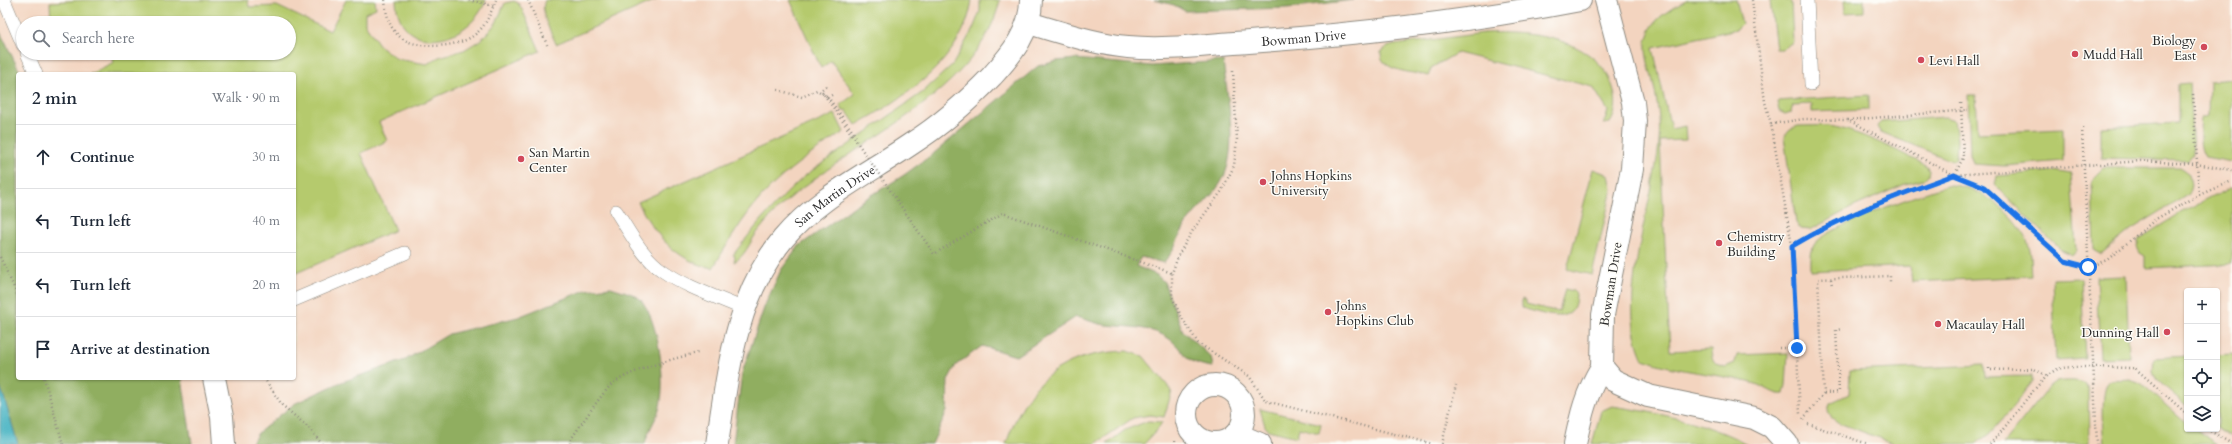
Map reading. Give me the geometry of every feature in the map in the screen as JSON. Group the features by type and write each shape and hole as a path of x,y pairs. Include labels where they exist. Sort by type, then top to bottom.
{"street":[{"name":"San Martin Drive","path":"717,444 730,360 736,332 744,309 767,261 783,239 803,219 849,183 912,144 955,111 1011,56 1028,23 1030,0"},
{"name":"Bowman Drive","path":"1028,23 1089,40 1128,47 1161,48 1346,34 1493,15 1580,0"},
{"name":"Bowman Drive","path":"1602,367 1603,315 1632,169 1635,121 1633,102 1606,0"},
{"path":"1575,444 1583,406 1591,385 1602,367 1613,380 1648,396 1754,418 1772,427 1787,444"},
{"path":"214,380 222,417 224,444"},
{"path":"1236,434 1260,444"}],"lane":[{"path":"4,0 16,29"},
{"path":"1807,0 1811,84"},
{"path":"29,60 35,72"},
{"path":"616,211 638,245 662,270 694,288 744,309"},
{"path":"296,299 405,253"}],"path":[{"path":"385,0 387,17 397,35 413,43 432,46 452,45 473,36 489,19 496,0"},
{"path":"469,0 494,6"},
{"path":"528,0 548,47"},
{"path":"1752,0 1765,102 1771,124 1792,246 1800,422"},
{"path":"1233,73 1237,139 1234,166 1221,192 1193,230 1179,254 1172,272 1172,297 1182,318 1198,343 1249,376 1266,401 1433,444"},
{"path":"826,86 821,90 934,254 1003,213 1172,272"},
{"path":"778,90 802,97 817,90 828,97 856,136"},
{"path":"2193,94 2199,195"},
{"path":"828,97 832,95"},
{"path":"1954,175 1963,158 1961,100"},
{"path":"1771,124 1804,119 1848,120 1968,110"},
{"path":"1848,120 1954,175 1984,187 2065,261 2088,267 2106,260 2156,219 2199,195 2232,181"},
{"path":"2082,128 2097,444"},
{"path":"1792,246 1822,228 1871,205 1954,175 2141,161 2196,164 2232,170"},
{"path":"0,257 16,292"},
{"path":"1800,422 1824,393 1818,280 1890,276 1890,283"},
{"path":"1831,279 1832,286"},
{"path":"1824,393 1839,392 1836,330 1842,329"},
{"path":"1778,348 1797,348"},
{"path":"570,444 571,439 610,386 635,373 674,357 698,353"},
{"path":"1989,364 1989,370 2034,369 2047,376"},
{"path":"1990,444 2047,376 2058,369 2135,368 2184,411"},
{"path":"45,380 63,444"},
{"path":"265,380 282,406 309,428 322,444"},
{"path":"1442,444 1456,385"},
{"path":"1800,422 1868,444"},
{"path":"2212,432 2232,444"}],"shaded area":[{"name":"Johns Hopkins University","path":"0,0 2232,0 2232,444 0,444"}],"green space":[{"path":"84,0 248,0 249,7 277,6 330,31 346,0 375,0 376,8 365,13 365,24 380,46 397,59 427,64 439,57 464,50 482,39 496,23 505,3 514,1 518,3 522,9 540,51 379,122 387,141 361,153 395,230 296,273 296,72 94,72 114,62 113,60 296,60 296,16 51,16 50,2"},
{"path":"396,0 486,0 477,16 465,27 451,35 435,39 421,37 409,31 400,18"},
{"path":"545,0 656,0 556,44 543,11"},
{"path":"790,0 972,0 967,21 957,41 944,59 929,75 912,89 893,103 856,125 846,110 843,111 840,105 855,94 831,61 821,68"},
{"path":"980,0 1000,0 988,33 968,62 942,89 912,113 816,177 789,199 768,220 756,234 744,253 734,262 735,256 733,255 768,213 796,184 806,175 923,92 953,64 973,29 980,11"},
{"path":"1154,0 1354,0 1287,8 1185,11 1174,5"},
{"path":"1688,0 1736,0 1742,24 1737,29 1653,48 1671,129 1685,126 1686,140 1660,141 1670,351 1711,349 1714,361 1718,365 1725,367 1735,363 1737,355 1788,353 1784,394 1777,394 1759,385 1742,380 1670,367 1643,359 1635,335 1633,309 1634,281 1638,252 1656,167 1659,142 1658,112 1646,52 1646,40 1651,29 1659,18"},
{"path":"1770,0 1789,0 1791,2 1793,42 1782,49 1776,49"},
{"path":"1844,0 1864,0 1864,12 1845,13"},
{"path":"0,32 20,72 16,72 16,380 182,380 192,444 18,444 0,387"},
{"path":"1483,33 1541,36 1579,48 1594,59 1606,73 1614,91 1614,116 1610,123 1604,124 1608,111 1593,87 1457,53 1431,68 1429,76 1399,70 1386,64 1382,59 1381,52 1387,47 1394,45"},
{"path":"1075,59 1152,66 1223,61 1229,107 1231,141 1226,171 1220,184 1188,221 1164,263 1141,257 1136,266 1157,275 1164,282 1183,331 1211,357 1213,367 1194,362 1184,354 1176,344 1156,332 1135,327 1102,324 1076,317 1016,356 982,346 956,365 948,380 947,411 932,444 733,444 742,373 765,305 781,270 799,246 856,205 904,175 933,154 1038,66 1057,61"},
{"path":"2232,79 2232,162 2205,157 2201,149 2200,133 2201,118 2208,116 2209,81"},
{"path":"2189,83 2193,154 2188,160 2101,158 2101,127 2178,123 2178,84"},
{"path":"1869,95 1869,110 1812,112 1812,104 1793,105 1791,112 1785,114 1779,111 1777,101"},
{"path":"1968,95 1976,95 1978,133 2063,129 2063,161 2005,166 1973,164 1970,155"},
{"path":"835,114 844,132 791,169 763,195 742,221 713,268 688,260 677,253 651,225 638,202"},
{"path":"1945,117 1954,120 1957,140 1956,158 1952,161 1881,132 1877,126 1881,122"},
{"path":"1798,126 1829,126 1852,132 1892,148 1927,166 1929,170 1928,175 1923,180 1905,184 1851,208 1810,230 1801,229 1796,223 1784,136 1790,129"},
{"path":"2104,168 2181,168 2189,174 2191,185 2189,194 2132,229 2101,254 2094,250 2092,180"},
{"path":"1593,169 1609,175 1612,189 1592,275 1567,269"},
{"path":"2053,171 2071,174 2076,250 2072,255 2061,250 1995,185 1997,176"},
{"path":"1950,185 1962,186 1974,190 1986,197 2008,214 2017,224 2029,246 2032,276 1912,282 1910,266 1811,271 1811,258 1814,245 1822,238 1837,229 1878,210"},
{"path":"2232,187 2232,264 2145,268 2145,256 2140,253 2137,247 2139,239 2182,212"},
{"path":"2126,276 2129,357 2100,358 2096,277"},
{"path":"2081,278 2085,358 2056,360 2052,279"},
{"path":"611,287 630,293 637,297 647,308 660,352 662,369 661,399 659,410 645,444 251,444 258,433 294,404 339,383 405,360 449,334 518,317 586,290"},
{"path":"1565,289 1573,291 1576,294 1574,305 1570,312 1564,315 1548,315 1522,308 1522,299 1526,301 1526,304 1559,312"},
{"path":"1127,351 1143,356 1172,391 1164,417 1150,415 1133,418 1095,444 1006,444 1014,422 1024,404 1036,388 1049,375 1065,365 1083,358 1103,353"},
{"path":"2232,354 2232,437 2220,429 2220,355"},
{"path":"2184,356 2184,403 2156,379 2153,371 2154,358"},
{"path":"1984,365 1985,377 2032,376 2032,381 2016,403 1990,433 1976,444 1895,444 1839,423 1832,418 1828,411 1830,403 1849,394 1850,371"},
{"path":"2130,379 2141,383 2184,421 2184,432 2199,432 2218,444 2105,444 2103,409 2105,390 2107,384 2111,380"},
{"path":"2056,382 2081,382 2088,390 2089,444 2003,444 2048,388"},
{"path":"1612,406 1682,419 1731,436 1747,444 1592,444 1601,411"},
{"path":"1260,409 1321,424 1319,433 1299,428 1297,437 1268,430 1265,426"},
{"path":"1148,421 1162,422 1158,429 1144,444 1107,444 1125,430"}],"water":[{"path":"0,387 3,394 18,444 0,444"}],"place":[{"name":"Biology East","path":"2204,47"},
{"name":"Mudd Hall","path":"2075,54"},
{"name":"Levi Hall","path":"1921,60"},
{"name":"San Martin Center","path":"521,159"},
{"name":"Johns Hopkins University","path":"1263,182"},
{"name":"Chemistry Building","path":"1719,243"},
{"name":"Johns Hopkins Club","path":"1328,312"},
{"name":"Macaulay Hall","path":"1938,324"},
{"name":"Dunning Hall","path":"2167,332"}],"route":[{"path":"1797,348 1792,246 1822,228 1871,205 1954,175 1984,187 2065,261 2088,267"}]}
